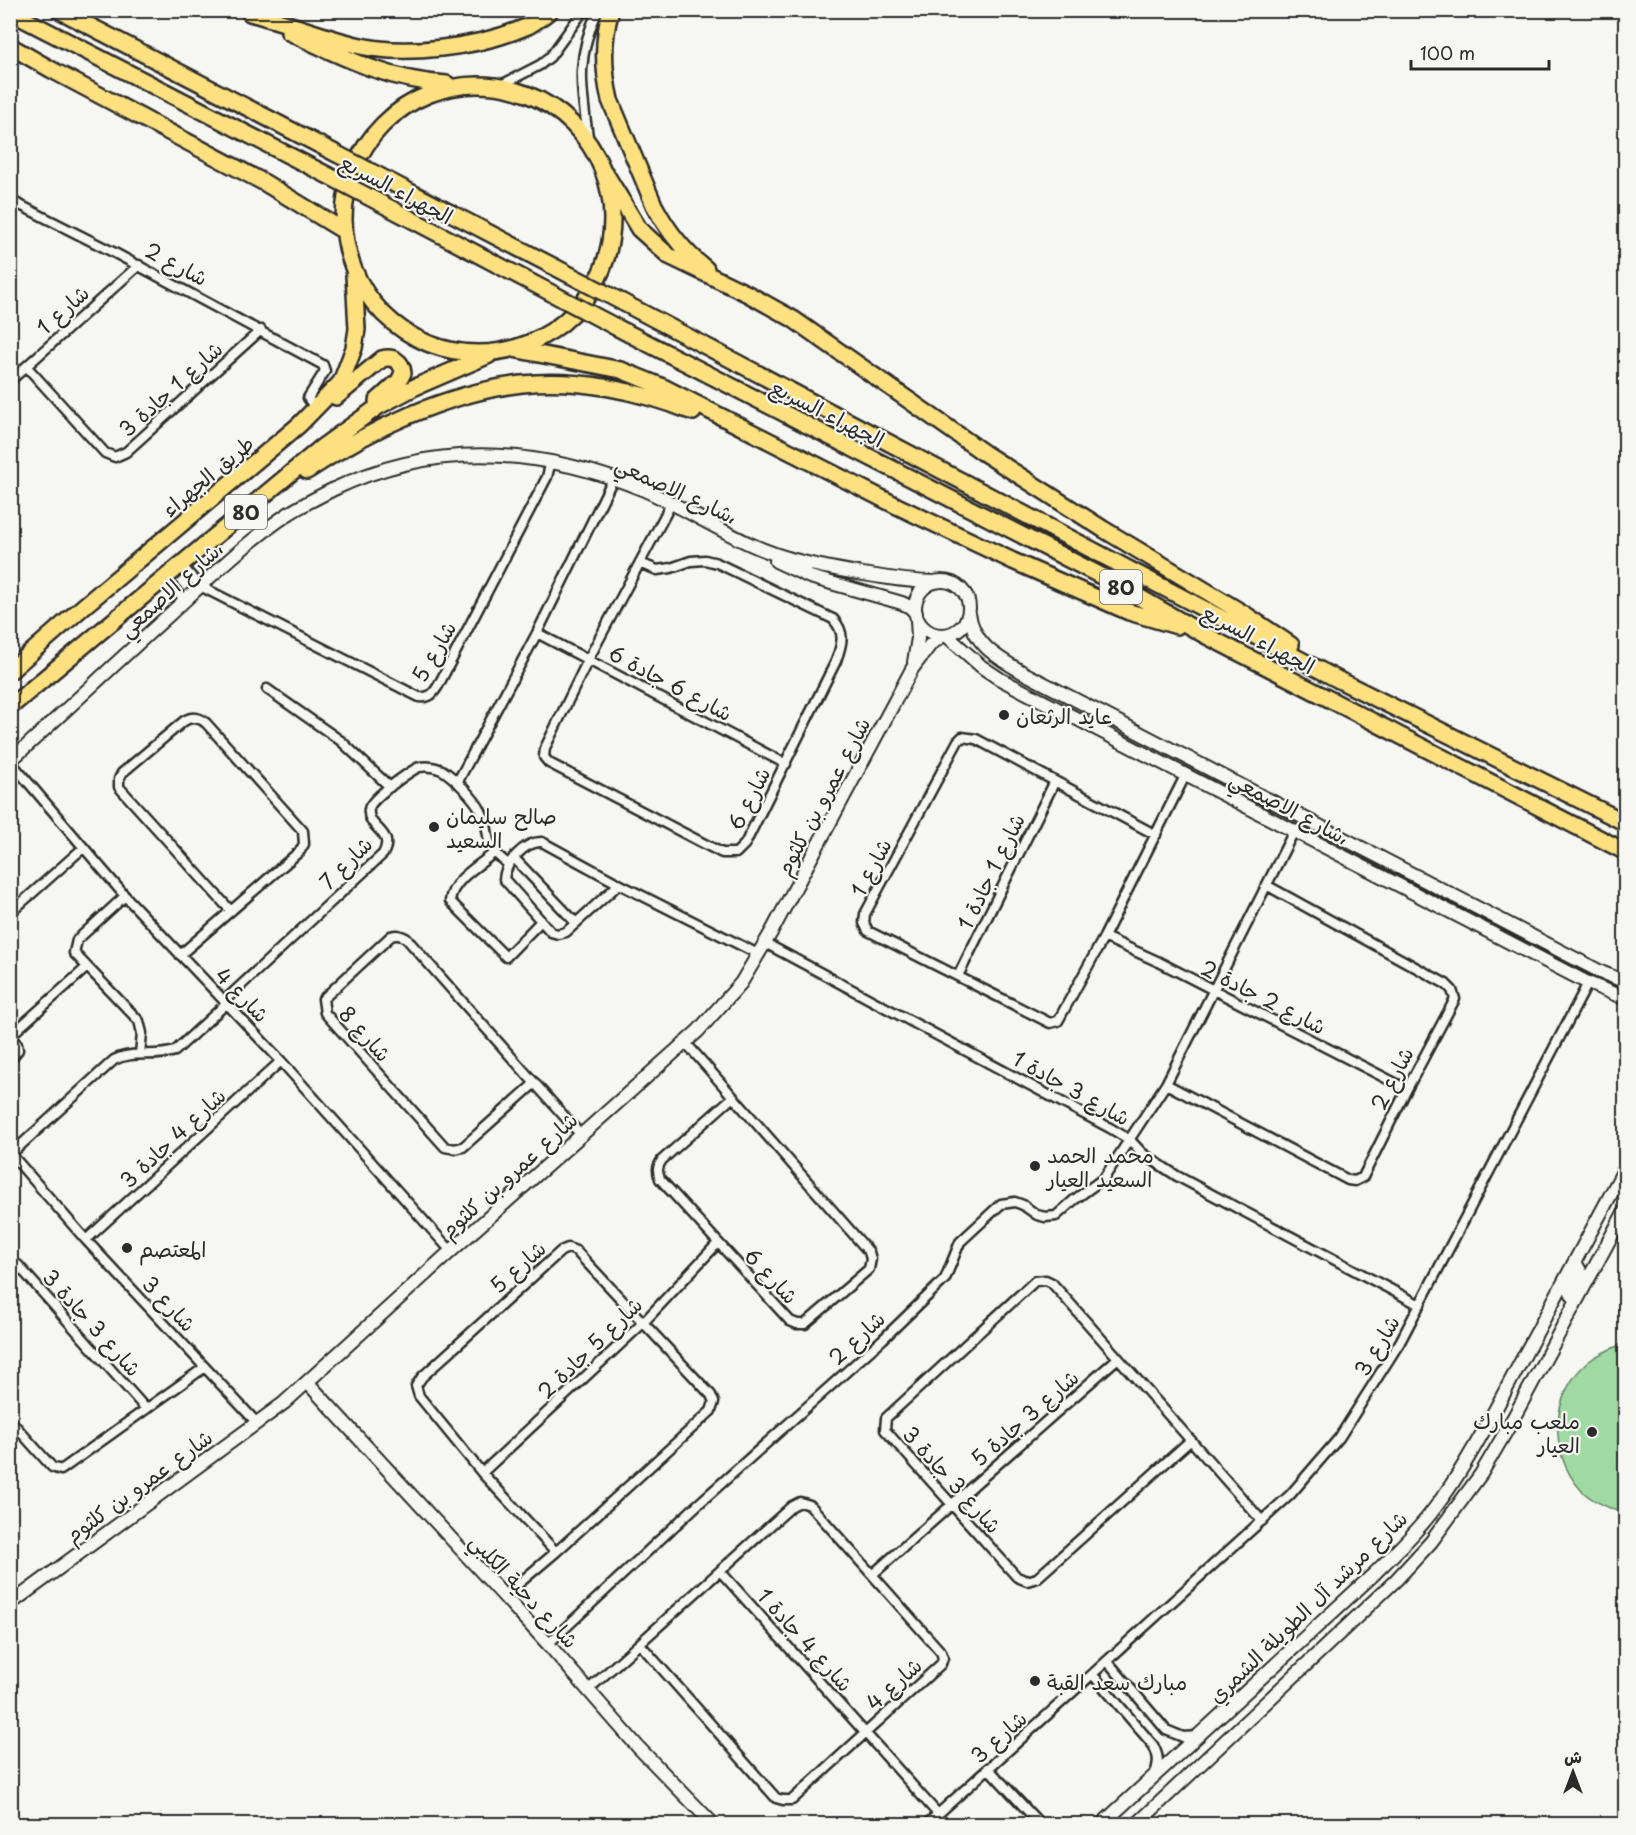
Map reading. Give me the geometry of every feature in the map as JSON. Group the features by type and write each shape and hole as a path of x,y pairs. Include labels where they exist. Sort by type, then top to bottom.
{"highway":[{"name":"الجهراء السريع","path":"59,10 622,302 1337,679 1626,824"},
{"path":"247,12 354,45 396,50 432,48 493,39 530,25 550,10"},
{"path":"611,10 604,50 606,83 613,108 641,175 654,205 672,235 696,261 725,282"},
{"name":"الجهراء السريع","path":"10,12 1111,581 1203,634 1626,852"},
{"path":"247,12 326,51 376,70 411,81 464,86"},
{"path":"10,46 265,183 344,231"},
{"name":"80","path":"10,707 322,447 379,406 415,387 506,349 539,338 570,317 594,287 605,262 612,234 613,215 605,173 581,132 564,115 522,92 498,86 464,86 445,89 422,97 402,108 383,123 368,142 356,162 348,184 344,208 347,251 363,289 394,323 413,336 457,351 480,352 506,349"},
{"path":"605,173 631,218 648,239 681,263 725,282 793,319 994,459 1133,548 1246,615 1337,679"},
{"name":"طريق الجهراء","path":"10,671 299,425 341,382 354,348 357,329 354,271"},
{"path":"506,349 621,370 663,387 897,506 1024,565 1130,612 1203,634"},
{"path":"299,425 381,359 391,358 400,363 403,373 399,381 322,447"},
{"path":"245,512 335,452 372,431 429,408 522,384 591,386 624,391 666,401 761,438"}],"street":[{"path":"498,86 540,65 550,57 584,10"},
{"path":"589,144 581,68 583,53 598,10"},
{"name":"شارع 2","path":"10,200 139,265 323,365 326,371 308,398 315,408"},
{"name":"شارع 1","path":"10,381 139,265"},
{"name":"شارع 1 جادة 3","path":"27,367 105,453 115,457 126,452 261,330"},
{"name":"شارع الاصمعي،","path":"10,761 200,586 261,534 290,513 349,482 406,462 475,454 551,461 581,468 643,490 750,544 796,561 912,582 936,582"},
{"name":"شارع 5","path":"200,586 419,697 430,696 438,686 547,477 551,461"},
{"path":"457,783 537,633 613,479"},
{"name":"شارع 6","path":"640,563 657,570 691,561 705,560 717,563 833,619 840,627 842,637 836,661 745,844 736,853 726,854 549,763 544,757 545,748 589,658 671,504"},
{"name":"شارع الاصمعي،","path":"750,544 774,560 810,577 898,601 910,607 916,614"},
{"path":"181,565 200,586"},
{"path":"165,579 185,600"},
{"path":"945,581 961,589 969,605 969,614 964,624 956,631 945,635 934,634 926,630 916,614 917,597 928,585 945,581"},
{"name":"شارع عمرو بن كلثوم","path":"912,669 918,638 916,614"},
{"name":"شارع الاصمعي،","path":"969,614 972,629 982,645 1022,672 1626,982"},
{"name":"شارع 6 جادة 6","path":"537,633 589,658 786,764"},
{"name":"شارع الاصمعي،","path":"945,635 982,667 1000,679 1588,983 1626,999"},
{"name":"شارع عمرو بن كلثوم","path":"12,1600 257,1423 308,1383 451,1251 685,1042 741,983 765,943 912,669 930,645 945,635"},
{"path":"267,689 341,741 390,787"},
{"path":"180,955 231,911 300,851 305,836 206,723 199,718 191,718 184,721 122,773 119,786 231,911"},
{"name":"شارع 1","path":"1156,835 976,739 962,737 865,914 864,923 868,931 1050,1023 1055,1022 1061,1018 1104,937 1156,835 1186,774"},
{"name":"شارع 4","path":"10,761 125,896 281,1061 451,1251"},
{"name":"شارع 7","path":"225,1002 383,854 387,842 372,820 369,808 390,787 418,767 444,771 457,783 482,812 488,840 494,853"},
{"name":"شارع 1 جادة 1","path":"958,976 1054,781"},
{"name":"شارع 2","path":"548,1644 704,1499 883,1339 945,1279 960,1242 1001,1204 1015,1202 1037,1215 1056,1216 1104,1178 1166,1084 1294,831"},
{"path":"619,884 566,932 558,934 551,932 504,879 511,861 530,844 542,842 619,884 758,954"},
{"path":"10,913 83,848"},
{"path":"541,921 506,957 450,901 451,892 455,885 494,853 511,861 576,923"},
{"name":"شارع 2","path":"1166,1084 1348,1180 1355,1181 1363,1177 1455,999 1452,990 1446,984 1268,886"},
{"path":"125,896 77,940 74,953 139,1021 142,1033 140,1054"},
{"name":"شارع 8","path":"535,1083 463,1147 455,1149 445,1147 325,1013 323,999 391,936 399,934 406,938 535,1083 581,1135"},
{"name":"شارع 2 جادة 2","path":"1104,937 1407,1089"},
{"name":"شارع 3 جادة 1","path":"765,943 1038,1088 1130,1140 1142,1153 1177,1176 1420,1305"},
{"path":"10,1060 18,1050 17,1044 10,1037 86,968"},
{"name":"شارع 3","path":"927,1824 1290,1495 1339,1438 1400,1342 1588,983"},
{"path":"11,1153 114,1060 121,1056 175,1051 225,1002"},
{"name":"شارع 6","path":"685,1042 869,1252 871,1263 868,1269 808,1322 797,1324 790,1321 717,1244 660,1179 657,1169 662,1160 733,1097"},
{"name":"شارع 4 جادة 3","path":"86,1240 281,1061"},
{"name":"شارع 3","path":"11,1153 86,1240 257,1423"},
{"name":"شارع مرشد آل الطويلة الشمري","path":"1102,1824 1310,1635 1397,1551 1440,1502 1476,1445 1626,1166"},
{"name":"شارع مرشد آل الطويلة الشمري","path":"1137,1824 1396,1580 1438,1533 1481,1474 1508,1428 1626,1209"},
{"name":"شارع 5 جادة 2","path":"482,1473 643,1323 717,1244"},
{"name":"شارع 5","path":"504,1596 556,1552 713,1407 711,1395 572,1249 565,1249 422,1377 416,1386 418,1396 482,1473 556,1552"},
{"path":"1575,1262 1580,1271 1571,1292 1578,1298"},
{"name":"شارع 3 جادة 3","path":"10,1263 18,1265 146,1409"},
{"name":"شارع 3 جادة 3","path":"1191,1440 1032,1581 1028,1581 1017,1577 885,1430 884,1422 1035,1281 1046,1280 1052,1283 1191,1440 1262,1521"},
{"path":"1548,1312 1555,1310 1559,1315 1549,1340 1550,1349"},
{"name":"شارع 3 جادة 5","path":"873,1574 1118,1358"},
{"path":"10,1420 52,1467 61,1470 205,1367"},
{"name":"شارع دحية الكلبي","path":"308,1383 589,1689 638,1747 713,1824"},
{"name":"شارع 4","path":"589,1689 792,1506 800,1502 810,1505 873,1574 941,1652 942,1658 941,1664 792,1800 783,1800 776,1798 640,1644"},
{"name":"شارع 4 جادة 1","path":"720,1571 938,1814"},
{"path":"1286,1683 1294,1670 1316,1651 1315,1640 1310,1635"},
{"path":"1108,1662 1166,1730 1183,1737 1198,1736"},
{"path":"1093,1675 1153,1744 1159,1763 1154,1777"},
{"path":"988,1768 1040,1824"}],"green space":[{"name":"ملعب مبارك العيار","path":"1625,1343 1625,1515 1596,1501 1581,1490 1570,1475 1563,1459 1558,1424 1560,1407 1575,1375 1592,1359"}],"place":[{"name":"عايد الرثعان","path":"1004,715"},
{"name":"صالح سليمان السعيد","path":"434,827"},
{"name":"محمد الحمد السعيد العيار","path":"1035,1166"},
{"name":"المعتصم","path":"127,1248"},
{"name":"ملعب مبارك العيار","path":"1592,1432"},
{"name":"مبارك سعد القبة","path":"1035,1681"}]}
